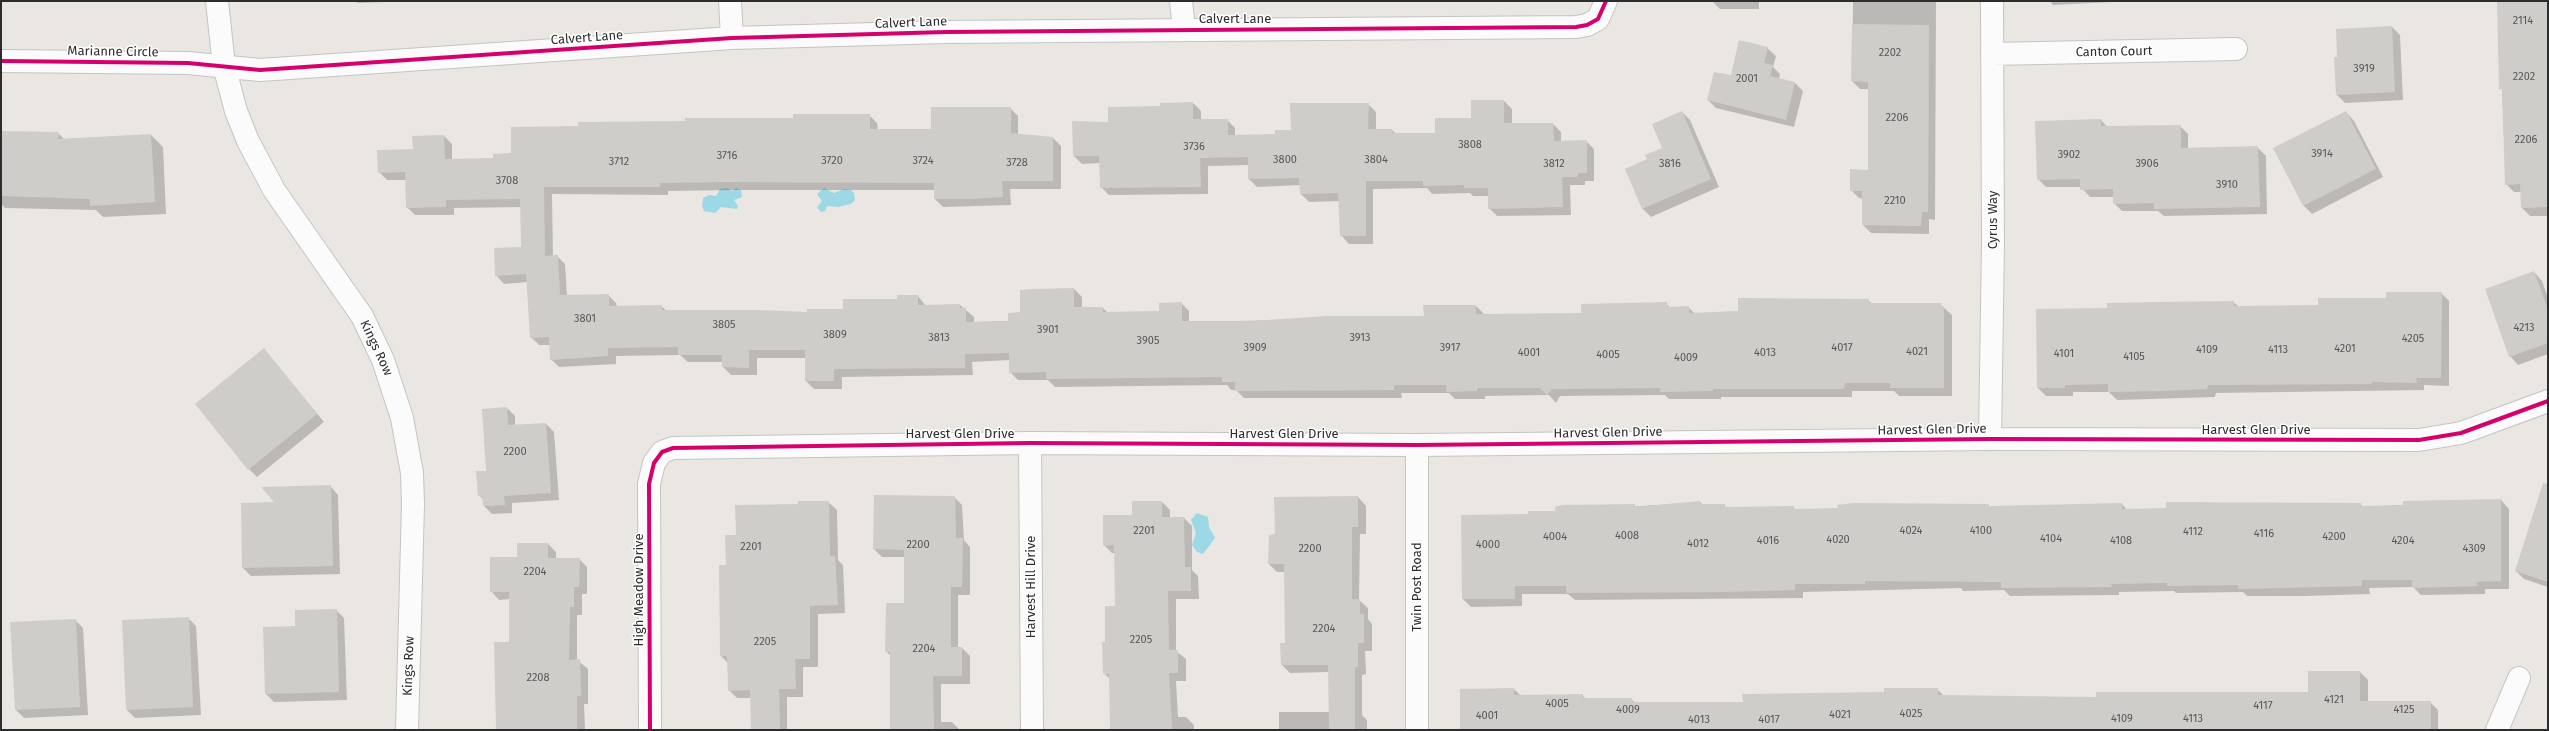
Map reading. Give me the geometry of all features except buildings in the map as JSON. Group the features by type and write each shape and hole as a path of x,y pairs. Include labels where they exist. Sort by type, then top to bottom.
{"street":[{"name":"Kings Row","path":"217,1 224,66 236,111 260,169 362,316 384,360 402,418 412,473 413,504 407,730"},
{"path":"730,1 732,38"},
{"path":"1181,1 1184,29"},
{"name":"Cyrus Way","path":"1990,439 1993,243 1992,1"},
{"name":"Calvert Lane","path":"224,66 260,70 732,38 946,32 1576,27 1587,25 1602,10"},
{"name":"Canton Court","path":"1992,54 2236,49"},
{"name":"Marianne Circle","path":"1,61 188,63 224,66"},
{"name":"Harvest Glen Drive","path":"662,452 673,448 693,446 1030,443 1417,445 1990,439 2419,440 2461,433 2548,401"},
{"name":"Harvest Hill Drive","path":"1030,443 1032,730"},
{"name":"Twin Post Road","path":"1417,445 1417,730"},
{"name":"High Meadow Drive","path":"650,730 649,484 654,463 662,452"},
{"path":"2497,730 2519,678"}],"water":[{"path":"727,188 732,191 736,188 741,190 742,197 734,200 738,206 737,209 721,207 715,213 704,211 702,206 703,198 709,195 716,196 720,189"},
{"path":"824,188 834,193 844,189 851,190 854,193 855,200 851,204 838,207 827,206 825,211 821,212 817,207 822,201 817,194"},
{"path":"1197,513 1208,517 1209,527 1215,538 1203,554 1197,552 1192,545 1196,533 1191,520"}],"cycle path":[{"path":"1,61 188,63 260,70 732,38 946,32 1576,27 1587,25 1598,19 1606,1"},
{"path":"650,730 649,484 654,463 662,452 673,448 1030,443 1417,445 1990,439 2419,440 2461,433 2548,401"}]}
